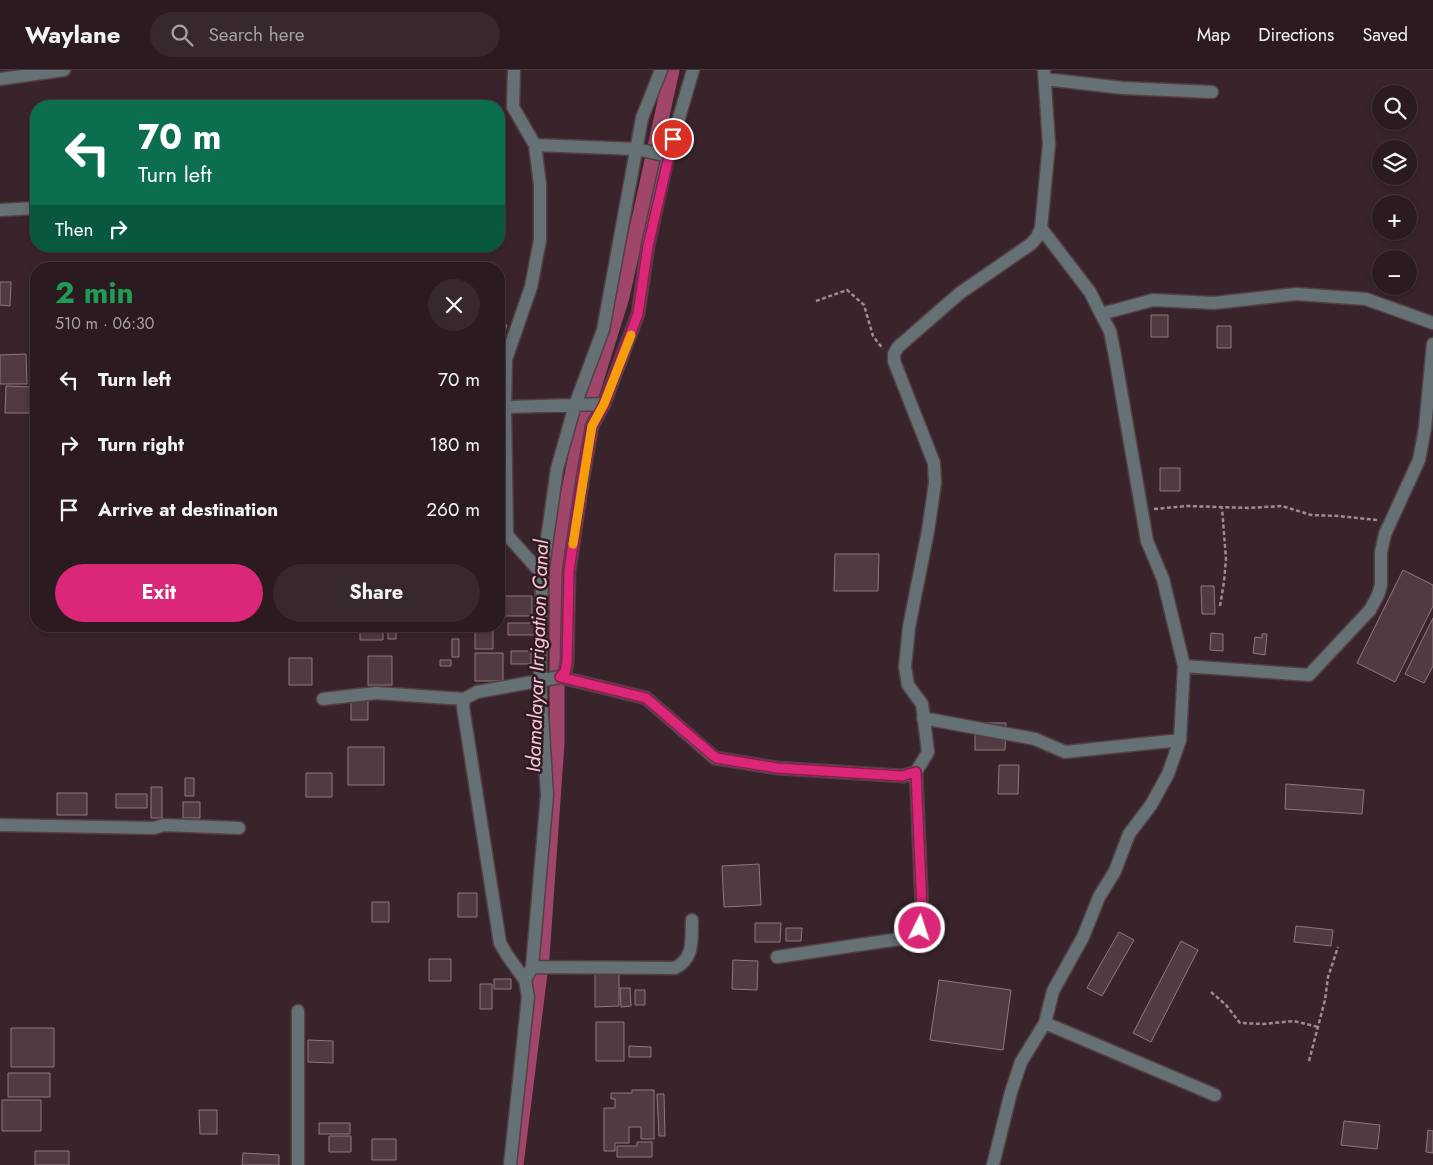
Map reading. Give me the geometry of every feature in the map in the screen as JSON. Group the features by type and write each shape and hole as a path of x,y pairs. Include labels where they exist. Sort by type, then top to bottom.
{"street":[{"path":"0,79 64,70"},
{"path":"505,362 531,287 540,240 540,185 535,146 513,107 514,70"},
{"path":"525,980 532,966 547,795 540,681 542,574 557,469 575,405 602,330 642,118 661,70"},
{"path":"560,677 565,672 567,662 569,571 592,426 604,404 638,314 648,246 668,156 693,70"},
{"path":"777,956 899,939 920,928 922,910 916,772 928,752 922,704 908,685 905,666 909,627 928,531 935,483 934,462 894,361 894,354 898,347 960,293 1030,244 1037,237 1041,228 1049,144 1044,75 1123,88 1212,92"},
{"path":"535,146 637,149 668,156"},
{"path":"0,210 30,208"},
{"path":"993,1165 1011,1092 1021,1062 1045,1023 1053,992 1082,937 1099,897 1116,871 1129,834 1152,806 1168,774 1180,740 1184,666 1163,579 1147,541 1110,331 1090,292 1041,228"},
{"path":"1101,314 1153,300 1214,303 1296,294 1366,299 1433,323"},
{"path":"1184,666 1309,675 1370,610 1381,585 1381,552 1385,534 1419,460 1425,428 1433,344"},
{"path":"542,574 507,535 505,407 604,404"},
{"path":"323,699 376,693 464,699 477,692 560,677 646,698 716,758 777,768 902,776 916,772"},
{"path":"464,699 463,707 500,943 506,955 525,980 528,997 510,1165"},
{"path":"924,718 1035,738 1065,752 1180,740"},
{"path":"0,825 154,828 164,824 239,828"},
{"path":"532,966 675,968 684,964 690,953 692,920"},
{"path":"298,1011 298,1165"},
{"path":"1045,1023 1216,1095"}],"path":[{"path":"816,300 847,290 864,305 873,336 894,361"},
{"path":"1142,510 1188,506 1222,508 1282,506 1310,515 1391,522"},
{"path":"1220,606 1226,559 1222,508"},
{"path":"1309,1061 1328,977 1338,947"},
{"path":"1211,992 1226,1004 1240,1023 1263,1024 1294,1021 1318,1027"}],"building":[{"path":"0,282 11,282 10,306 0,305"},
{"path":"1151,315 1168,315 1168,337 1151,337"},
{"path":"1217,326 1231,326 1231,348 1217,348"},
{"path":"26,354 27,384 0,384 0,355"},
{"path":"6,386 30,387 30,413 5,413"},
{"path":"1160,468 1180,468 1180,491 1160,491"},
{"path":"835,554 879,554 878,591 834,591"},
{"path":"1403,570 1433,585 1433,606 1395,682 1357,663"},
{"path":"1201,586 1214,586 1215,614 1202,614"},
{"path":"505,596 532,596 532,616 505,616"},
{"path":"1433,618 1433,666 1424,683 1405,674"},
{"path":"508,623 535,623 535,635 508,635"},
{"path":"360,632 383,632 383,640 360,640"},
{"path":"388,632 396,632 396,639 388,639"},
{"path":"475,632 493,632 493,649 475,649"},
{"path":"1211,633 1223,634 1223,651 1210,650"},
{"path":"1262,634 1267,634 1265,655 1253,653 1255,637 1262,638"},
{"path":"452,639 459,639 459,657 452,657"},
{"path":"511,651 531,651 531,664 511,664"},
{"path":"475,653 503,653 503,681 475,681"},
{"path":"368,656 392,656 392,685 368,685"},
{"path":"289,658 312,658 312,685 289,685"},
{"path":"440,660 451,660 451,666 440,666"},
{"path":"351,698 368,698 368,720 351,720"},
{"path":"975,723 1006,723 1005,750 975,750"},
{"path":"348,747 384,747 384,785 348,785"},
{"path":"999,765 1019,765 1018,794 998,794"},
{"path":"306,773 332,773 332,797 306,797"},
{"path":"185,778 194,778 194,796 185,796"},
{"path":"1286,784 1364,790 1362,814 1285,809"},
{"path":"151,787 162,787 162,818 151,818"},
{"path":"57,793 87,793 87,815 57,815"},
{"path":"116,794 147,794 147,808 116,808"},
{"path":"183,802 200,802 200,818 183,818"},
{"path":"759,864 761,905 724,907 722,866"},
{"path":"458,893 477,893 477,917 458,917"},
{"path":"372,902 389,902 389,922 372,922"},
{"path":"755,923 781,923 780,942 755,942"},
{"path":"1296,926 1333,930 1331,946 1294,942"},
{"path":"786,928 802,928 801,941 786,941"},
{"path":"1119,932 1134,940 1102,996 1087,988"},
{"path":"1181,941 1198,950 1151,1042 1133,1033"},
{"path":"429,959 451,959 451,981 429,981"},
{"path":"733,960 758,961 757,990 732,989"},
{"path":"595,974 619,974 619,1006 595,1007"},
{"path":"494,979 511,979 511,989 494,989"},
{"path":"939,980 1011,990 1003,1050 930,1040"},
{"path":"480,984 492,984 492,1009 480,1009"},
{"path":"620,988 630,988 631,1006 621,1007"},
{"path":"635,990 645,990 645,1005 635,1005"},
{"path":"596,1022 624,1022 624,1061 596,1061"},
{"path":"11,1028 54,1028 54,1067 11,1067"},
{"path":"308,1040 333,1041 333,1063 308,1062"},
{"path":"629,1046 651,1047 651,1057 629,1057"},
{"path":"8,1073 50,1073 50,1097 8,1097"},
{"path":"632,1090 654,1090 654,1139 641,1139 641,1127 629,1127 629,1143 615,1143 615,1151 604,1151 604,1108 615,1108 615,1099 611,1099 611,1093 632,1093"},
{"path":"657,1094 664,1094 665,1136 659,1136"},
{"path":"2,1100 41,1100 41,1131 2,1131"},
{"path":"199,1110 217,1110 217,1134 200,1134"},
{"path":"1344,1121 1380,1125 1377,1149 1341,1145"},
{"path":"319,1123 350,1123 350,1134 319,1134"},
{"path":"1428,1130 1433,1131 1433,1153 1426,1152"},
{"path":"329,1136 351,1136 351,1152 329,1152"},
{"path":"372,1139 396,1139 396,1160 372,1160"},
{"path":"637,1142 652,1142 652,1157 617,1157 617,1146 637,1146"},
{"path":"35,1151 69,1151 69,1165 35,1165"},
{"path":"243,1153 279,1155 279,1165 242,1165"}],"waterway":[{"name":"Idamalayar Irrigation Canal","path":"516,1165 542,957 557,743 557,551 582,425 622,297 672,70"}],"slow traffic":[{"path":"573,544 592,426 604,404 631,335"}],"route":[{"path":"673,139 648,246 638,314 604,404 592,426 569,571 567,662 565,672 560,677 646,698 716,758 777,768 902,776 916,772 922,910 920,928"}]}
